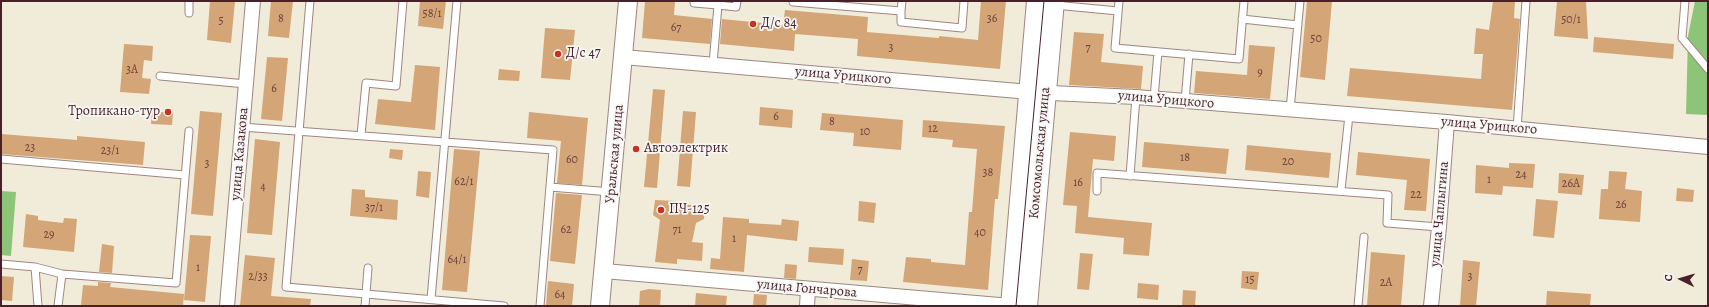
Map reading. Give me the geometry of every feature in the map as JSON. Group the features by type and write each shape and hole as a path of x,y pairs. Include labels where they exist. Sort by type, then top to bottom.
{"main road":[{"name":"Комсомольская улица","path":"1011,306 1048,2"},
{"name":"Комсомольская улица","path":"1027,306 1037,92"}],"street":[{"name":"улица Казакова","path":"227,306 253,1"},
{"name":"Уральская улица","path":"600,306 628,1"},
{"name":"улица Урицкого","path":"623,57 1037,92 1154,98 1447,122 1708,147"},
{"name":"улица Чаплыгина","path":"1431,306 1439,228 1447,122"},
{"name":"улица Гончарова","path":"604,271 1011,306"},
{"path":"807,306 808,289"}],"lane":[{"path":"188,13 189,1"},
{"path":"310,1 286,287 504,306"},
{"path":"361,135 366,83 396,86 403,1"},
{"path":"431,299 457,1"},
{"path":"694,1 694,3 736,7 737,1"},
{"path":"902,1 901,22 962,28 964,1"},
{"path":"1119,1 1115,48 1239,59 1244,1"},
{"path":"1290,110 1300,1"},
{"path":"1517,129 1526,1"},
{"path":"1685,1 1682,38 1708,69"},
{"path":"793,2 901,11"},
{"path":"1048,2 1118,11"},
{"path":"713,64 718,5"},
{"path":"1242,19 1298,25"},
{"path":"1154,98 1158,52"},
{"path":"1185,101 1189,54"},
{"path":"160,76 246,84"},
{"path":"1130,176 1136,97"},
{"path":"1341,190 1349,115"},
{"path":"242,126 553,150 540,306"},
{"path":"1,264 35,267 62,274 176,283 189,131"},
{"path":"1,159 185,175"},
{"path":"1096,191 1096,173 1341,190 1388,195 1387,223 1439,228"},
{"path":"550,188 611,192"},
{"path":"1358,306 1364,237"},
{"path":"35,267 38,306"},
{"path":"365,306 368,268"},
{"path":"58,306 62,274"}],"green space":[{"path":"1695,1 1708,1 1708,115 1686,114 1688,36"},
{"path":"1,191 16,192 11,256 1,255"}],"building":[{"path":"210,1 235,1 231,43 207,40"},
{"path":"271,1 293,1 289,38 268,36"},
{"path":"420,1 446,1 443,29 418,26"},
{"path":"645,1 675,1 674,15 712,19 710,44 642,38"},
{"path":"981,1 1006,1 1000,69 857,56 858,39 795,34 794,51 720,44 722,19 783,25 785,10 868,17 867,32 978,40"},
{"path":"1307,1 1332,1 1325,80 1300,77"},
{"path":"1493,1 1515,1 1514,18 1520,19 1512,110 1347,96 1350,68 1481,79 1483,54 1474,54 1476,28 1489,30"},
{"path":"1557,1 1586,1 1588,39 1554,36"},
{"name":"Д/с 47","path":"545,28 575,30 570,80 541,78"},
{"path":"1074,32 1104,34 1101,62 1143,66 1141,89 1069,85"},
{"path":"1594,37 1674,44 1673,59 1593,52"},
{"path":"124,44 153,46 152,61 144,60 142,78 151,79 149,94 120,92"},
{"path":"1249,45 1275,47 1270,99 1194,93 1196,71 1247,75"},
{"path":"267,57 288,58 282,121 261,119"},
{"path":"415,65 440,67 435,130 375,124 378,99 411,102"},
{"path":"499,69 520,71 519,81 498,80"},
{"path":"653,89 665,90 657,188 644,187"},
{"path":"760,107 793,110 792,128 759,125"},
{"path":"152,111 173,113 172,125 151,124"},
{"path":"200,111 222,113 213,216 191,214"},
{"path":"683,111 696,112 690,187 677,186"},
{"path":"529,112 588,118 582,185 557,183 561,141 527,138"},
{"path":"822,113 903,120 901,150 853,146 854,133 820,130"},
{"path":"923,120 1005,126 998,199 995,199 988,290 903,282 906,257 931,259 931,262 965,265 969,212 972,212 977,149 952,147 953,140 922,137"},
{"path":"1070,132 1116,136 1114,161 1093,159 1088,217 1152,223 1149,256 1123,254 1124,238 1075,233 1077,206 1063,205"},
{"path":"1,134 77,140 77,136 145,142 143,165 1,154"},
{"path":"255,139 280,142 272,235 247,233"},
{"path":"1144,142 1229,149 1226,174 1142,167"},
{"path":"1247,145 1331,153 1329,178 1245,170"},
{"path":"390,149 403,150 402,160 389,158"},
{"path":"454,149 480,151 467,292 442,290"},
{"path":"1358,152 1430,159 1426,211 1404,210 1407,180 1356,175"},
{"path":"1509,163 1535,164 1533,188 1503,186 1502,195 1475,193 1476,165 1509,168"},
{"path":"418,171 431,172 429,198 416,196"},
{"path":"1609,171 1627,172 1625,189 1642,191 1640,222 1599,219 1601,189 1608,189"},
{"path":"1559,173 1584,175 1582,195 1558,193"},
{"path":"1677,188 1694,190 1693,202 1676,201"},
{"path":"352,189 365,190 365,197 398,200 397,220 350,216"},
{"path":"556,193 582,195 575,264 550,261"},
{"path":"1536,199 1558,201 1554,238 1533,236"},
{"path":"655,200 676,201 676,204 705,206 704,219 696,223 692,242 703,243 702,261 677,259 677,264 655,262 660,220 653,215"},
{"path":"859,201 876,203 874,223 858,221"},
{"path":"26,214 38,216 38,220 63,223 64,218 77,219 74,252 23,247"},
{"path":"723,217 749,219 749,223 781,225 782,219 799,221 797,241 747,235 744,272 710,269 711,258 720,259"},
{"path":"190,235 211,236 205,302 184,300"},
{"path":"102,244 114,246 112,273 99,272"},
{"path":"809,247 844,249 843,265 808,262"},
{"path":"1371,252 1405,255 1401,306 1367,305"},
{"path":"1080,253 1093,254 1089,290 1077,289"},
{"path":"245,255 275,258 271,296 311,299 310,306 240,306"},
{"path":"852,259 869,261 867,281 850,280"},
{"path":"1463,260 1480,262 1476,306 1460,306"},
{"path":"785,264 797,265 796,279 784,278"},
{"path":"1242,271 1259,272 1257,290 1241,288"},
{"path":"1,276 14,277 12,301 1,300"},
{"path":"548,281 574,284 572,306 546,306"},
{"path":"98,282 111,283 110,287 184,294 183,306 81,305 83,285 98,286"},
{"path":"1138,283 1159,285 1158,300 1137,298"},
{"path":"649,289 661,290 660,306 639,306 640,291"},
{"path":"1183,290 1196,291 1195,306 1182,306"},
{"path":"1547,291 1591,294 1590,306 1546,306"},
{"path":"696,293 727,296 726,306 695,306"},
{"path":"754,294 767,295 766,306 753,306"}],"tram line":[{"path":"1016,306 1044,1"}],"place":[{"name":"Д/с 84","path":"753,24"},
{"name":"Д/с 47","path":"558,54"},
{"name":"Тропикано-тур","path":"168,112"},
{"name":"Автоэлектрик","path":"636,149"},
{"name":"ПЧ-125","path":"661,210"}]}
